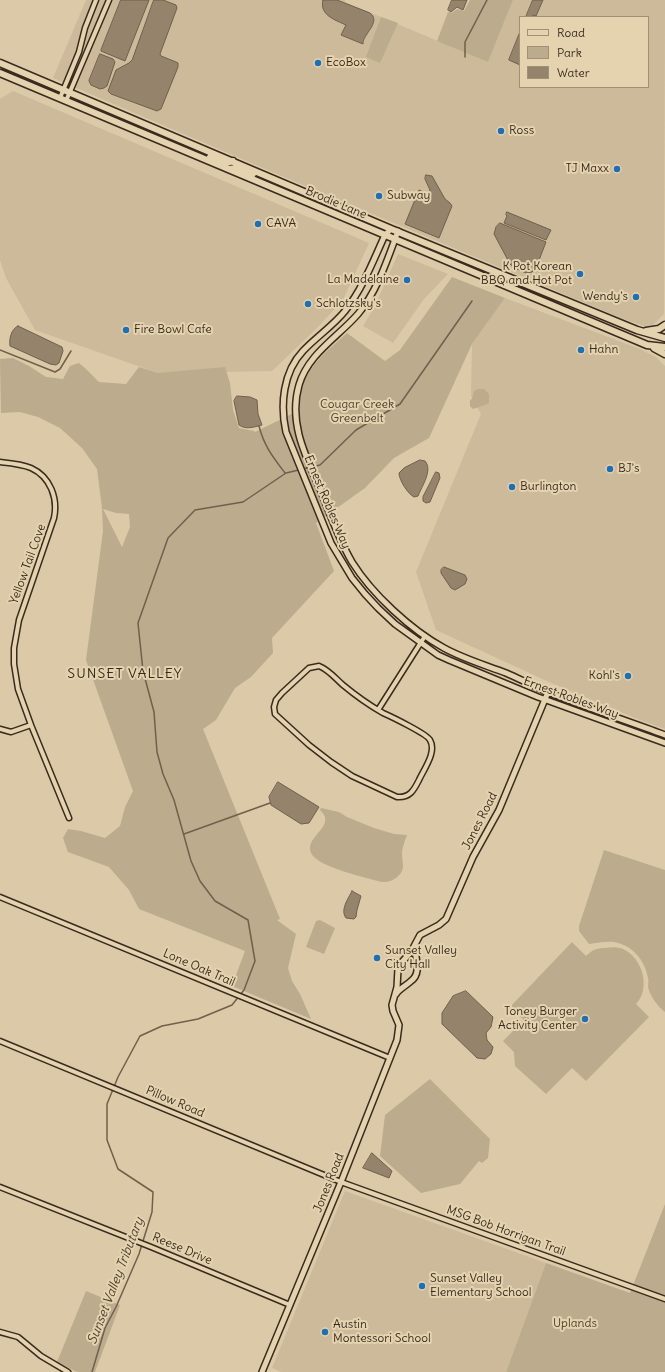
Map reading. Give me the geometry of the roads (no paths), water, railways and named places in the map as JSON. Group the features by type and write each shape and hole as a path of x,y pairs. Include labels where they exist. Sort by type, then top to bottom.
{"main road":[{"name":"Brodie Lane","path":"0,63 391,229 637,330 665,338"},
{"name":"Brodie Lane","path":"0,73 647,345 665,347"},
{"path":"195,155 204,155 226,163 233,161"},
{"path":"227,169 236,168 261,177 267,176"},
{"path":"495,281 501,280 530,290 534,288"},
{"path":"637,330 655,330 665,325"},
{"path":"647,345 665,354"}],"street":[{"path":"60,98 79,52 85,28 96,0"},
{"path":"66,101 109,0"},
{"name":"Ernest Robles Way","path":"391,229 385,235 364,281 353,300 336,321 302,351 287,380 283,402 286,432 330,543 352,578 383,613 438,655 545,700 665,743"},
{"name":"Ernest Robles Way","path":"398,231 374,291 363,308 349,324 314,356 306,368 299,383 295,406 300,441 341,541 352,562 384,602 443,648 474,662 504,672 548,692 665,735"},
{"name":"Yellow Tail Cove","path":"0,462 26,466 39,473 50,486 56,502 54,518 19,620 14,648 14,664 16,678 31,725 69,818"},
{"path":"378,710 426,636"},
{"path":"319,666 328,670 343,685 378,710 425,735 432,744 431,753 414,788 406,796 397,797 374,787 352,776 331,762 308,746 278,718 275,714 274,707 276,700 282,693 308,668 319,666"},
{"name":"Jones Road","path":"262,1371 341,1182 397,1040 399,1025 393,1011 398,969 420,935 440,925 446,919 473,857 499,810 548,692"},
{"path":"572,709 575,702"},
{"path":"617,726 620,718"},
{"path":"0,729 11,732 31,725"},
{"name":"Lone Oak Trail","path":"0,897 390,1058"},
{"path":"394,998 400,990 417,974 414,946"},
{"name":"Pillow Road","path":"0,1041 341,1182"},
{"name":"MSG Bob Horrigan Trail","path":"341,1182 665,1299"},
{"name":"Reese Drive","path":"0,1187 151,1247 290,1305"},
{"path":"0,1332 18,1337 41,1356 68,1372"},
{"path":"262,1371 269,1372"}],"water":[{"path":"121,0 149,0 125,61 101,51"},
{"path":"154,0 163,0 176,5 177,8 160,54 161,56 178,63 178,67 161,109 157,111 111,94 108,91 116,70 132,60"},
{"path":"323,0 337,0 370,13 374,20 363,44 341,35 346,25 333,19 323,10"},
{"path":"452,0 467,0 463,10 457,7 451,12 448,10"},
{"path":"533,0 543,0 536,16 526,16"},
{"path":"519,35 519,65 509,60"},
{"path":"100,54 113,59 115,62 107,86 100,89 91,85 89,81"},
{"path":"426,175 432,176 445,199 452,206 439,238 405,224 419,190 428,194 430,190 425,179"},
{"path":"507,212 551,230 546,240 504,223"},
{"path":"500,223 546,242 536,268 532,272 526,273 510,264 494,234 496,227"},
{"path":"18,326 62,347 63,351 59,363 56,365 50,364 10,346 11,334"},
{"path":"237,396 250,397 257,400 258,414 262,425 247,428 239,425 234,401"},
{"path":"420,460 425,461 428,469 418,496 414,497 404,486 400,479 399,473 404,468"},
{"path":"436,472 439,473 440,478 430,502 426,503 423,501 423,497"},
{"path":"444,567 465,575 467,579 465,584 455,590 451,588 441,573 441,570"},
{"path":"278,782 319,807 309,823 301,824 271,805 269,797"},
{"path":"352,891 361,896 356,917 354,919 346,918 344,915 345,904"},
{"path":"466,991 493,1017 491,1027 486,1033 487,1040 493,1047 491,1054 485,1059 477,1058 442,1024 442,1013 453,996"},
{"path":"372,1153 392,1171 389,1178 363,1168"}],"waterway":[{"name":"Sunset Valley Tributary","path":"465,57 465,42 487,0"},
{"name":"Sunset Valley Tributary","path":"92,1372 105,1328 116,1307 139,1254 152,1212 153,1192 118,1169 107,1140 107,1104 118,1077 140,1036 162,1026 198,1019 232,1005 244,990 255,961 248,920 215,901 200,881 191,861 174,800 163,774 157,752 154,712 143,671 138,623 168,538 195,510 243,502 286,473 320,465 356,430 400,404 472,301"},
{"path":"0,350 55,372 60,369 71,351"},
{"path":"259,426 266,445 285,473"},
{"path":"184,834 270,803"}],"place":[{"name":"EcoBox","path":"318,63"},
{"name":"Ross","path":"501,131"},
{"name":"TJ Maxx","path":"617,169"},
{"name":"Subway","path":"379,196"},
{"name":"CAVA","path":"258,224"},
{"name":"K Pot Korean BBQ and Hot Pot","path":"580,274"},
{"name":"La Madelaine","path":"407,280"},
{"name":"Wendy's","path":"636,297"},
{"name":"Schlotzsky's","path":"308,304"},
{"name":"Fire Bowl Cafe","path":"126,330"},
{"name":"Hahn","path":"581,350"},
{"name":"BJ's","path":"610,469"},
{"name":"Burlington","path":"512,487"},
{"name":"Kohl's","path":"628,676"},
{"name":"Sunset Valley City Hall","path":"377,958"},
{"name":"Toney Burger Activity Center","path":"585,1019"},
{"name":"Sunset Valley Elementary School","path":"422,1286"},
{"name":"Austin Montessori School","path":"325,1332"}],"district":[{"name":"SUNSET VALLEY","path":"125,674"}],"park label":[{"name":"Cougar Creek Greenbelt","path":"357,412"},
{"name":"Uplands","path":"575,1324"}]}
